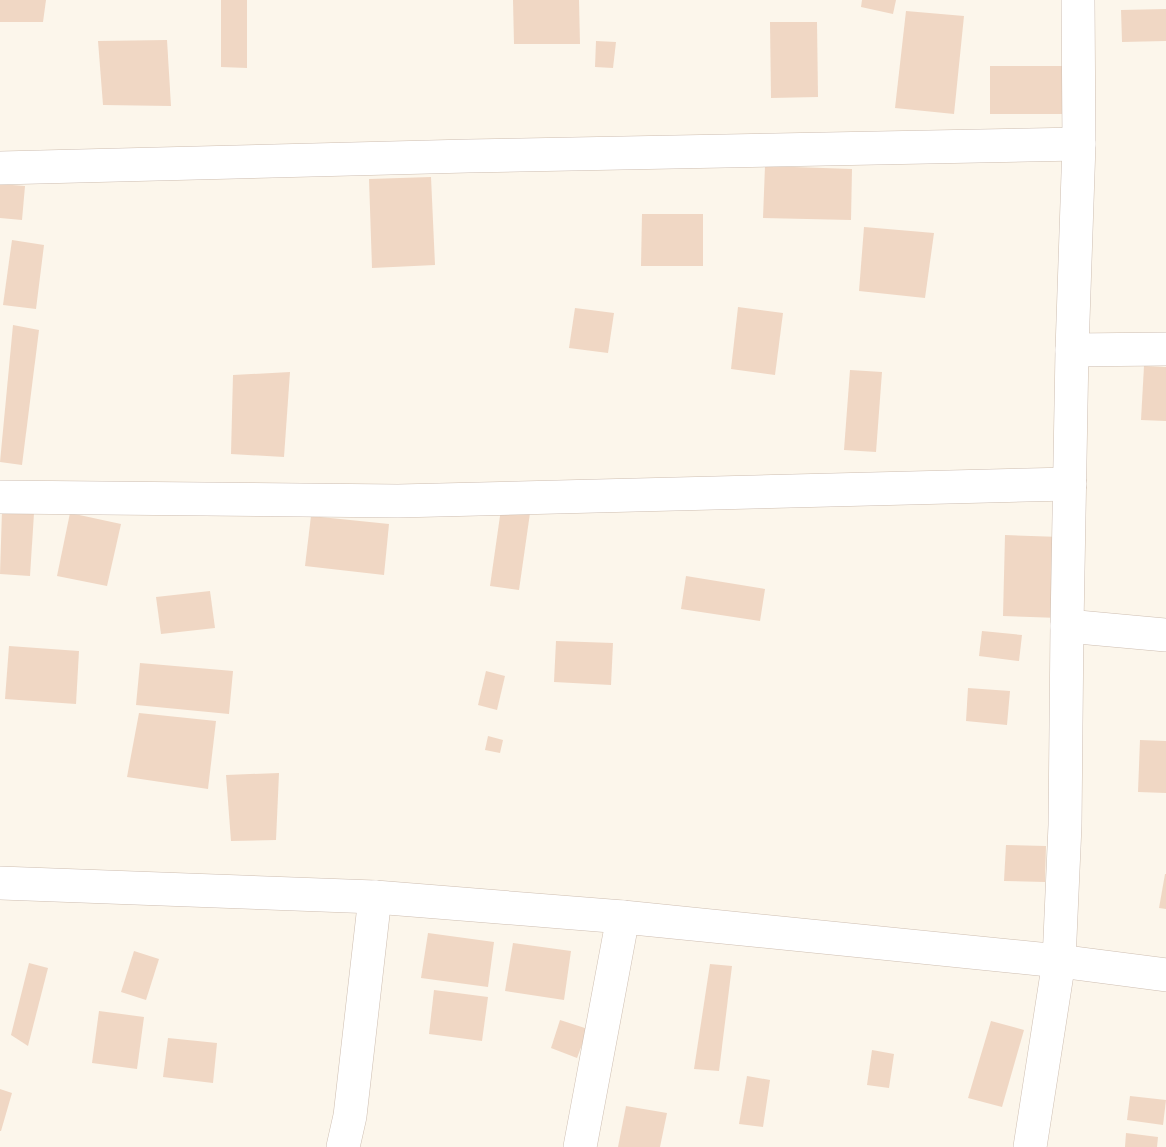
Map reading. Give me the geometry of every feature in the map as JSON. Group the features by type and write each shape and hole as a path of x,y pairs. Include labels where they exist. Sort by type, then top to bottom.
{"street":[{"path":"1030,1147 1059,961 1065,825 1072,350 1079,144 1078,0"},
{"path":"0,168 492,155 1079,144"},
{"path":"1072,350 1166,350"},
{"path":"0,497 398,501 1070,484"},
{"path":"1067,626 1166,634"},
{"path":"0,883 375,897 623,917 1059,961 1166,975"},
{"path":"343,1147 350,1116 375,897"},
{"path":"580,1147 623,917"}],"building":[{"path":"0,0 46,0 43,22 0,22"},
{"path":"221,0 247,0 247,68 221,67"},
{"path":"513,0 579,0 580,44 514,44"},
{"path":"862,0 896,0 893,14 861,7"},
{"path":"1166,9 1166,41 1122,42 1121,10"},
{"path":"906,11 964,16 954,114 895,108"},
{"path":"770,22 817,22 818,97 771,98"},
{"path":"167,40 171,106 103,105 98,41"},
{"path":"596,41 616,42 613,68 595,67"},
{"path":"990,66 1066,66 1066,114 990,114"},
{"path":"765,166 852,169 851,220 763,218"},
{"path":"431,177 435,265 372,268 369,179"},
{"path":"0,184 25,186 22,220 0,218"},
{"path":"642,214 703,214 703,266 641,266"},
{"path":"864,227 934,233 925,298 859,291"},
{"path":"12,240 44,245 36,309 3,305"},
{"path":"738,307 783,313 775,375 731,369"},
{"path":"575,308 614,313 608,353 569,348"},
{"path":"13,325 39,330 22,465 0,462"},
{"path":"1144,366 1166,367 1166,421 1141,420"},
{"path":"850,370 882,372 876,452 844,450"},
{"path":"290,372 284,457 231,454 233,375"},
{"path":"501,509 530,513 519,590 490,586"},
{"path":"2,511 34,513 30,576 0,574"},
{"path":"70,513 121,524 107,586 57,576"},
{"path":"311,516 389,524 384,575 305,566"},
{"path":"1005,535 1061,537 1059,618 1003,616"},
{"path":"686,576 765,589 760,621 681,609"},
{"path":"210,591 215,628 161,634 156,597"},
{"path":"982,631 1022,635 1019,661 979,656"},
{"path":"556,641 613,643 611,685 554,682"},
{"path":"9,646 79,651 76,704 5,699"},
{"path":"140,663 233,671 229,714 136,705"},
{"path":"486,671 505,676 497,710 478,705"},
{"path":"968,688 1010,691 1007,725 966,721"},
{"path":"139,713 216,721 208,789 127,777"},
{"path":"488,736 503,740 500,753 485,750"},
{"path":"1140,740 1166,741 1166,793 1138,792"},
{"path":"279,773 276,840 231,841 226,775"},
{"path":"1006,845 1046,846 1045,882 1004,881"},
{"path":"1166,874 1166,909 1159,908"},
{"path":"428,933 494,942 488,987 421,978"},
{"path":"513,943 571,951 564,1000 505,991"},
{"path":"134,951 159,959 146,1000 121,992"},
{"path":"29,963 48,968 28,1046 11,1035"},
{"path":"710,964 732,966 719,1071 694,1069"},
{"path":"434,990 488,997 482,1041 429,1034"},
{"path":"99,1011 144,1017 137,1069 92,1063"},
{"path":"560,1020 588,1029 577,1058 551,1048"},
{"path":"991,1021 1024,1030 1002,1107 968,1098"},
{"path":"168,1038 217,1043 213,1083 163,1077"},
{"path":"872,1050 894,1054 889,1088 867,1085"},
{"path":"747,1076 770,1080 763,1127 739,1124"},
{"path":"0,1089 12,1093 1,1131 0,1131"},
{"path":"1130,1096 1166,1100 1163,1125 1127,1120"},
{"path":"626,1106 667,1113 660,1147 618,1147"},
{"path":"1126,1133 1158,1137 1157,1147 1125,1147"}]}
